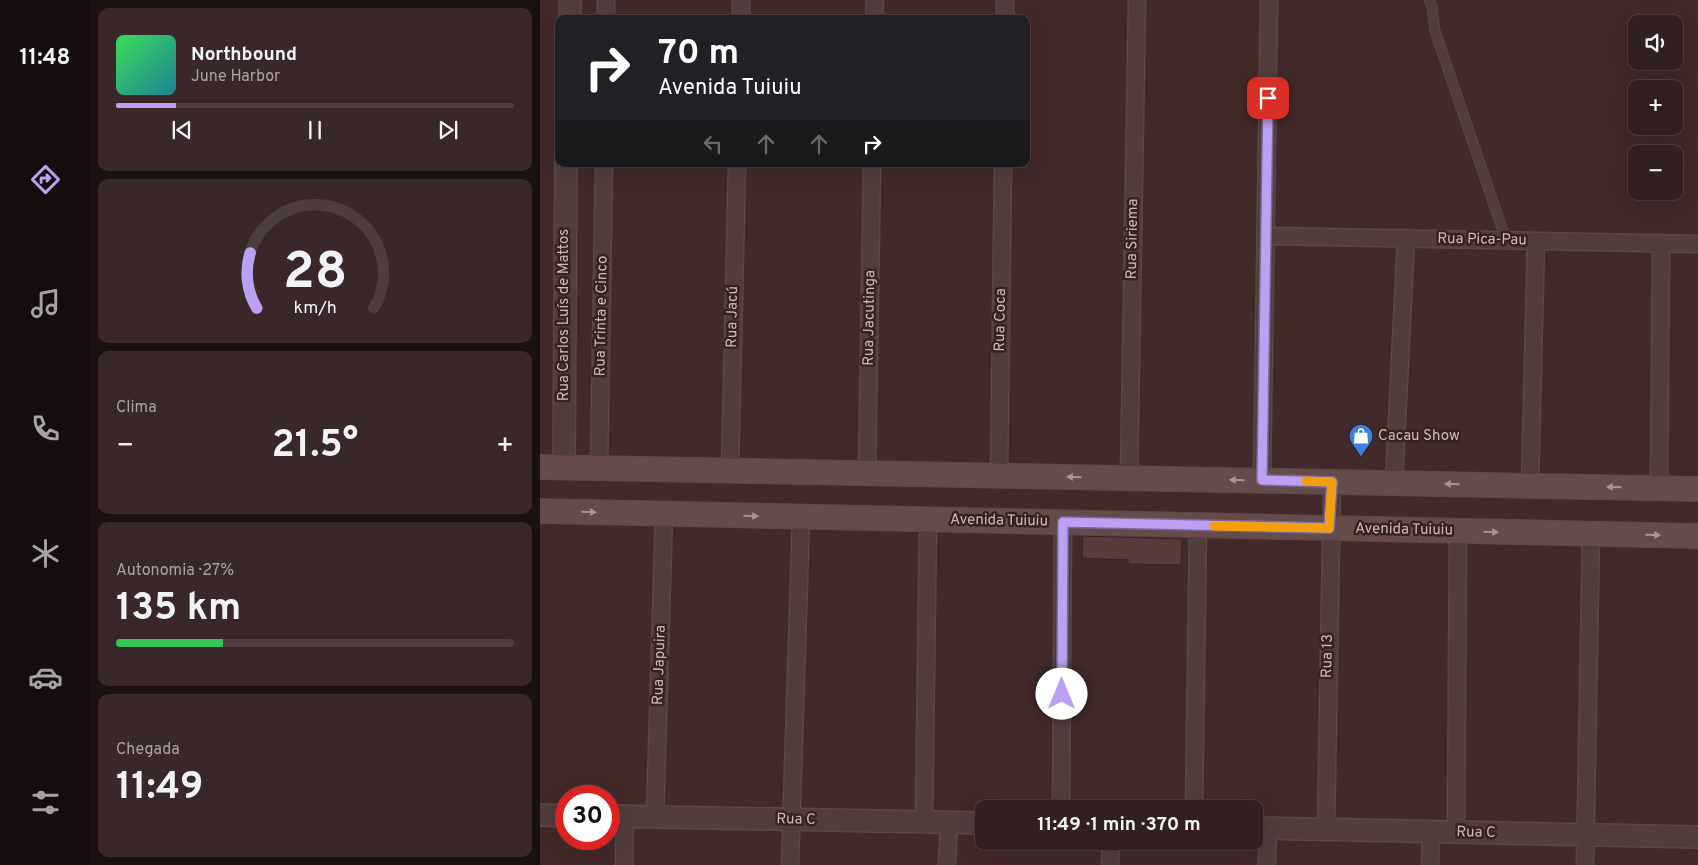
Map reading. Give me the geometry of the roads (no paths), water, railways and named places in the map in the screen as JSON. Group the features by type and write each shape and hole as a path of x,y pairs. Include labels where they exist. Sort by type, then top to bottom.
{"main road":[{"path":"540,467 1698,489"},
{"name":"Avenida Tuiuiu","path":"540,511 1698,536"}],"street":[{"path":"570,0 570,15"},
{"path":"606,0 606,15"},
{"path":"740,15 741,0"},
{"path":"874,0 874,15"},
{"path":"1005,0 1005,15"},
{"name":"Rua Siriema","path":"1129,478 1137,0"},
{"path":"1262,480 1269,0"},
{"name":"Rua Carlos Luís de Mattos","path":"564,467 566,167"},
{"name":"Rua Trinta e Cinco","path":"600,468 604,167"},
{"name":"Rua Jacú","path":"730,470 737,167"},
{"name":"Rua Jacutinga","path":"868,473 872,167"},
{"name":"Rua Coca","path":"1000,475 1003,167"},
{"name":"Rua Pica-Pau","path":"1266,236 1698,244"},
{"path":"1394,483 1406,238"},
{"path":"1530,485 1536,241"},
{"path":"1659,488 1661,243"},
{"name":"Rua 13","path":"1326,830 1329,528 1332,482"},
{"name":"Rua Japuira","path":"655,817 664,514"},
{"path":"790,865 793,820 801,517"},
{"path":"924,822 928,519"},
{"path":"1061,800 1063,522"},
{"path":"1194,800 1198,525"},
{"path":"1456,832 1458,531"},
{"path":"1585,865 1591,534"},
{"path":"540,815 555,816"},
{"name":"Rua C","path":"620,817 975,824"},
{"path":"947,865 949,823"},
{"name":"Rua C","path":"1263,828 1698,837"},
{"path":"1430,865 1431,832"},
{"path":"620,838 624,865"},
{"path":"1263,840 1267,865"},
{"path":"1110,865 1111,850"}],"lane":[{"path":"1429,0 1432,6 1436,31 1506,240"}],"place":[{"name":"Cacau Show","path":"1361,457"}]}
